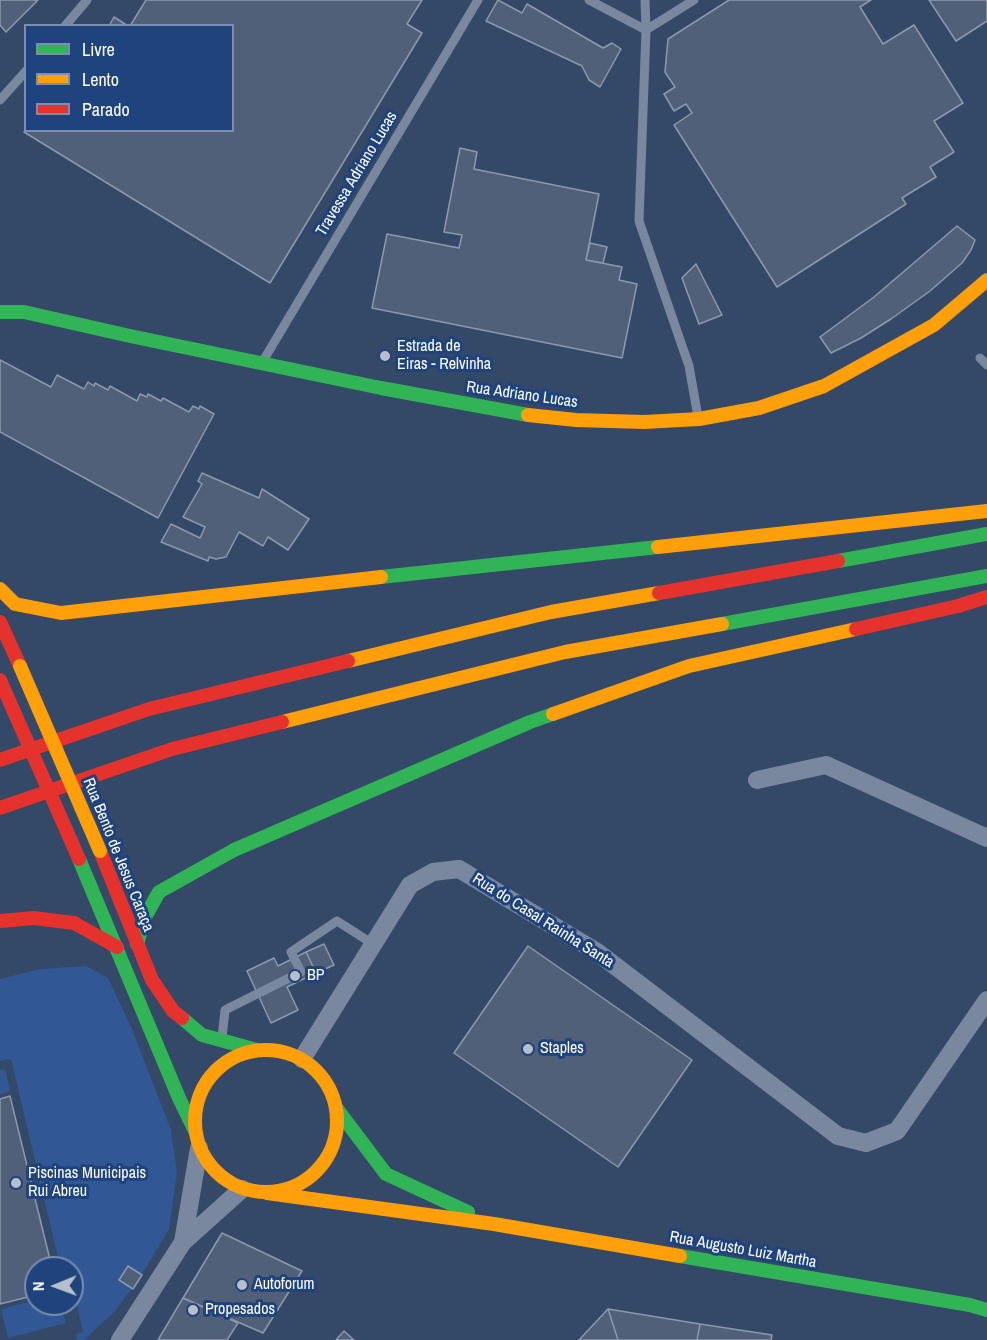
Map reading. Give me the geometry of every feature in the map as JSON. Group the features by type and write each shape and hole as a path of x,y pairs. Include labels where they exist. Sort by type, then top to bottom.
{"main road":[{"name":"Rua Adriano Lucas","path":"0,312 24,312 381,388 524,415 576,420 644,422 699,419 759,408 824,386 934,325 987,280"},
{"name":"Rua Adriano Lucas","path":"0,297 24,312"},
{"path":"0,589 15,604 61,613 987,511"},
{"path":"0,760 149,709 551,612 987,534"},
{"path":"0,807 172,750 565,652 987,576"},
{"path":"137,944 145,917 159,892 234,850 530,722 689,666 958,606 987,597"},
{"name":"Rua Bento de Jesus Caraça","path":"0,622 100,851 152,980 173,1011 202,1035 257,1050"},
{"path":"0,680 117,947 197,1140 216,1173 242,1189 267,1193 291,1189 312,1176 328,1157 337,1134 337,1109 331,1089 318,1071 302,1059 280,1050 257,1050 235,1056 216,1069 203,1087 195,1109 197,1140"},
{"path":"0,921 34,918 74,923 117,947"},
{"name":"Rua Augusto Luiz Martha","path":"337,1109 386,1174 494,1224"},
{"name":"Rua Augusto Luiz Martha","path":"267,1193 494,1224 970,1305 987,1310"}],"street":[{"path":"757,780 826,765 987,838"},
{"name":"Rua do Casal Rainha Santa","path":"302,1059 410,885 433,872 459,869 597,952 838,1136 866,1143 897,1131 987,1000"},
{"path":"183,1242 197,1140"},
{"path":"120,1340 183,1242 242,1189"}],"lane":[{"path":"67,24 87,0"},
{"name":"Travessa Adriano Lucas","path":"262,363 478,0"},
{"path":"589,0 646,30"},
{"path":"645,0 646,30 639,221 689,366 699,419"},
{"path":"646,30 694,0"},
{"path":"0,100 24,72"},
{"path":"222,1040 225,1010 301,972 291,952 337,921 373,944"}],"shaded area":[{"path":"86,966 108,978 132,1029 171,1130 177,1172 169,1229 138,1281 114,1312 84,1340 77,1340 76,1334 83,1332 79,1316 84,1316 84,1256 58,1256 11,1059 0,1061 0,979 41,969"},
{"path":"5,1069 10,1091 0,1094 0,1070"},
{"path":"24,1303 24,1316 64,1316 66,1323 8,1338 1,1309"}],"building":[{"path":"0,0 38,0 6,32 0,25"},
{"path":"146,0 422,0 407,24 422,33 270,283 24,132 234,132 234,24 131,24"},
{"path":"498,0 522,13 527,4 603,48 612,43 621,49 600,87 589,80 582,66 486,21"},
{"path":"729,0 871,0 860,7 883,44 914,25 963,103 934,121 954,152 930,167 936,177 902,198 906,204 777,287 674,125 692,113 686,104 674,111 664,94 675,87 665,72 668,39"},
{"path":"929,0 987,0 987,21 956,41"},
{"path":"114,17 125,24 110,24"},
{"path":"460,148 477,152 474,169 599,194 586,260 622,267 619,280 637,284 622,358 372,308 387,234 459,248 462,235 444,232"},
{"path":"957,226 975,240 962,263 930,291 891,319 831,353 820,337 874,297"},
{"path":"590,243 607,247 603,263 586,260"},
{"path":"696,264 722,315 699,324 682,278"},
{"path":"0,360 51,387 57,375 84,389 88,382 94,386 95,383 108,390 110,386 137,401 140,394 147,397 148,394 161,401 163,398 189,412 193,406 199,409 200,406 214,414 158,518 0,432"},
{"path":"202,473 259,498 262,489 309,519 288,550 268,537 263,546 239,532 226,557 216,559 209,557 208,561 161,542 171,524 200,538 205,527 183,517 202,484 198,481"},
{"path":"324,944 334,965 316,973 306,952"},
{"path":"528,946 692,1060 618,1167 454,1053"},
{"path":"306,952 316,973 287,987 298,1010 271,1023 247,971 274,958 278,966"},
{"name":"Piscinas Municipais Rui Abreu","path":"10,1096 49,1256 24,1256 24,1298 0,1304 0,1099"},
{"name":"Autoforum","path":"222,1233 302,1271 263,1333 183,1298"},
{"path":"128,1266 142,1275 133,1289 119,1280"},
{"name":"Propesados","path":"183,1298 238,1323 227,1340 158,1340"},
{"path":"608,1309 700,1324 697,1340 618,1340"},
{"path":"608,1309 618,1340 579,1340"},
{"path":"700,1324 772,1335 771,1340 697,1340"},
{"path":"344,1331 354,1340 336,1340"}],"traffic: fast":[{"path":"0,312 24,312 381,388 528,415"},
{"path":"838,561 987,534"},
{"path":"381,577 658,547"},
{"path":"722,624 987,576"},
{"path":"137,944 145,917 159,892 234,850 553,714"},
{"path":"79,859 195,1131"},
{"path":"182,1018 202,1035 257,1050"},
{"path":"337,1109 386,1174 468,1212"},
{"path":"680,1256 970,1305 987,1310"}],"traffic: slow":[{"path":"528,415 576,420 644,422 699,419 759,408 824,386 934,325 987,280"},
{"path":"658,547 987,511"},
{"path":"0,589 15,604 61,613 381,577"},
{"path":"348,661 551,612 659,593"},
{"path":"282,722 565,652 722,624"},
{"path":"553,714 689,666 856,629"},
{"path":"20,666 100,851"},
{"path":"266,1050 293,1055 316,1071 332,1094 337,1121 332,1148 316,1171 293,1187 266,1192 239,1187 216,1171 200,1148 195,1121 200,1094 216,1071 239,1055 266,1050"},
{"path":"267,1193 494,1224 680,1256"}],"traffic: jam":[{"path":"659,593 838,561"},
{"path":"856,629 958,606 987,597"},
{"path":"0,622 20,666"},
{"path":"0,760 149,709 348,661"},
{"path":"0,680 79,859"},
{"path":"0,808 172,749 282,722"},
{"path":"100,851 152,980 173,1011 182,1018"},
{"path":"0,921 34,918 74,923 117,947"}],"place":[{"name":"Estrada de Eiras - Relvinha","path":"385,356"},
{"name":"BP","path":"295,976"},
{"name":"Staples","path":"528,1049"},
{"name":"Piscinas Municipais Rui Abreu","path":"16,1183"},
{"name":"Autoforum","path":"242,1285"},
{"name":"Propesados","path":"193,1310"}]}
